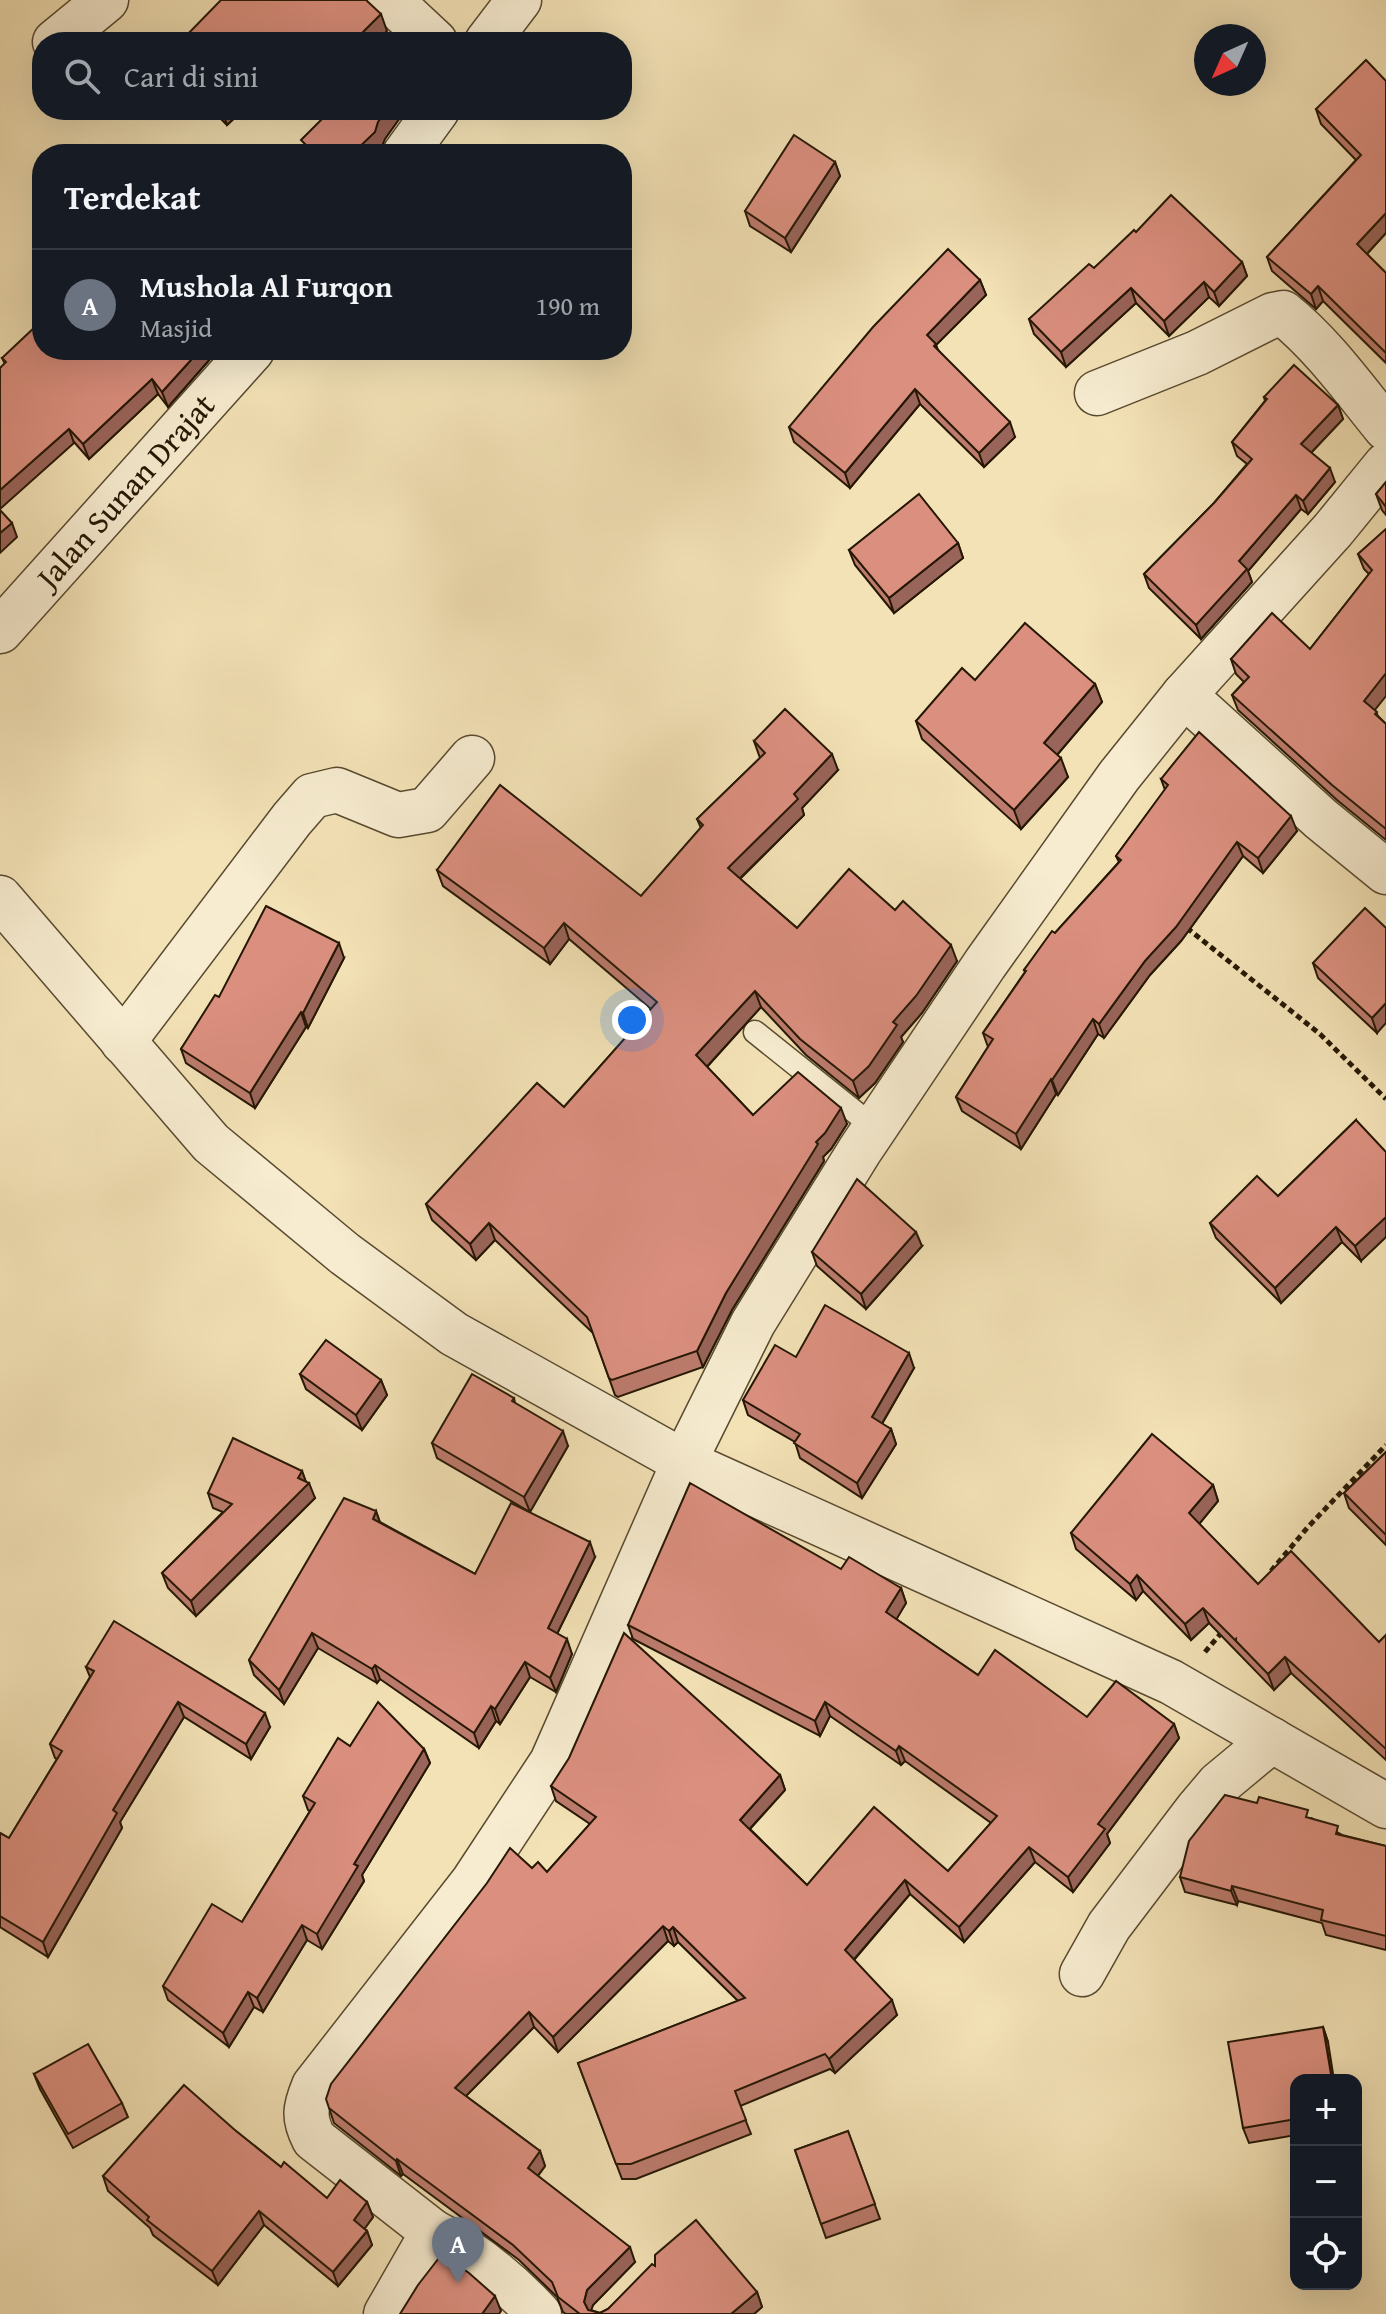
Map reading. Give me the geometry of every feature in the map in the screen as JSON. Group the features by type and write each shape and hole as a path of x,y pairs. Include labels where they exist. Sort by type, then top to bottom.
{"street":[{"path":"68,32 106,0"},
{"path":"390,0 424,32"},
{"path":"495,32 519,0"},
{"path":"412,144 430,120"},
{"path":"1097,393 1197,353 1273,315 1283,313 1299,325 1328,357 1386,428"},
{"name":"Jalan Sunan Drajat","path":"0,631 243,360"},
{"path":"539,2314 516,2289 456,2243 433,2232 314,2139 307,2126 306,2108 314,2086 473,1882 552,1762 684,1462 753,1323 875,1128 985,964 1101,801 1184,695 1333,530 1386,465"},
{"path":"1184,695 1321,819 1386,872"},
{"path":"123,1042 312,796 337,790 398,815 427,810 472,758"},
{"path":"0,898 211,1143 345,1254 454,1334 684,1462 1177,1686 1386,1806"},
{"path":"1082,1974 1109,1926 1197,1810 1219,1784 1272,1740"},
{"path":"386,2314 433,2232"}],"lane":[{"path":"755,1032 875,1128"}],"path":[{"path":"1183,925 1320,1034 1386,1099"},
{"path":"1268,1576 1308,1527 1386,1445"},
{"path":"1177,1686 1227,1625"}],"building":[{"path":"221,0 366,0 381,14 363,32 190,32"},
{"path":"1366,60 1386,81 1386,213 1357,244 1386,273 1386,353 1318,286 1311,294 1267,257 1361,155 1316,109"},
{"path":"321,120 380,120 375,132 362,144 305,144 301,140"},
{"path":"794,135 835,162 785,238 745,211"},
{"path":"1171,195 1242,262 1214,292 1204,282 1164,321 1131,288 1061,352 1029,319 1089,264 1094,268 1134,230 1136,232"},
{"path":"948,249 980,280 927,335 936,344 934,346 1010,422 979,453 915,389 845,473 789,427 873,327"},
{"path":"32,330 32,360 191,360 162,392 152,379 83,444 69,429 0,490 0,368 6,362 2,358"},
{"path":"1294,365 1338,405 1301,444 1330,468 1303,501 1296,495 1239,561 1247,569 1196,625 1144,574 1214,503 1252,459 1232,442 1267,399 1264,397"},
{"path":"1386,482 1386,507 1376,494"},
{"path":"919,494 958,543 889,598 849,550"},
{"path":"0,510 12,523 0,533"},
{"path":"1386,529 1386,673 1364,701 1386,724 1386,829 1232,695 1249,677 1231,659 1272,613 1310,649 1372,570 1358,554"},
{"path":"1025,623 1095,684 1044,743 1061,758 1014,810 916,721 962,668 975,680"},
{"path":"785,709 832,754 794,794 798,799 728,868 797,928 849,869 895,910 903,901 951,945 916,996 893,1022 897,1025 869,1066 853,1081 800,1039 755,991 696,1055 753,1115 798,1072 841,1108 816,1142 818,1144 726,1293 697,1351 612,1380 587,1317 489,1223 470,1244 426,1204 537,1083 564,1107 657,1002 564,923 544,948 437,870 500,785 641,896 703,825 697,819 765,753 754,741"},
{"path":"1199,732 1291,816 1258,858 1237,842 1176,927 1145,961 1099,1024 1093,1019 1016,1134 956,1097 993,1039 983,1033 1052,931 1055,933 1121,860 1116,856 1168,785 1161,779"},
{"path":"266,906 339,943 303,1013 250,1093 181,1049 215,995 219,997"},
{"path":"1365,908 1386,928 1386,1003 1372,1018 1313,963"},
{"path":"1356,1120 1386,1152 1386,1217 1355,1246 1336,1227 1275,1288 1210,1223 1257,1176 1278,1196"},
{"path":"857,1179 916,1232 861,1294 812,1252"},
{"path":"825,1305 909,1353 872,1417 891,1429 857,1483 794,1443 800,1434 743,1400 775,1345 796,1357"},
{"path":"326,1340 381,1380 356,1415 300,1374"},
{"path":"472,1374 563,1431 524,1497 432,1443"},
{"path":"1152,1434 1213,1485 1189,1513 1258,1584 1291,1551 1379,1642 1386,1635 1386,1749 1285,1657 1268,1674 1203,1608 1185,1624 1137,1575 1130,1584 1071,1533"},
{"path":"233,1438 302,1471 298,1478 309,1483 191,1601 162,1573 232,1504 208,1493"},
{"path":"1386,1452 1386,1535 1344,1493"},
{"path":"690,1483 841,1569 849,1557 901,1588 886,1612 978,1675 995,1650 1087,1717 1116,1681 1174,1724 1098,1824 1105,1829 1068,1877 1029,1847 959,1927 905,1880 845,1950 892,2000 829,2059 825,2054 735,2091 746,2120 631,2164 616,2164 578,2063 745,1998 673,1927 669,1931 663,1926 553,2037 529,2012 455,2088 540,2151 528,2168 630,2247 587,2290 584,2302 588,2310 600,2313 608,2309 652,2264 655,2266 655,2255 696,2220 757,2292 731,2314 580,2314 558,2297 552,2282 513,2245 396,2161 329,2108 326,2099 331,2084 487,1883 510,1848 532,1868 538,1862 547,1872 596,1817 551,1786 569,1758 624,1633 780,1775 740,1820 807,1885 874,1807 948,1871 997,1816 899,1746 896,1751 825,1702 815,1721 628,1625"},
{"path":"344,1498 376,1511 373,1519 475,1574 511,1503 590,1542 548,1628 567,1639 550,1678 525,1662 495,1709 491,1706 474,1733 375,1665 372,1669 312,1633 279,1690 249,1660"},
{"path":"114,1621 265,1713 246,1744 178,1702 113,1810 117,1813 43,1942 0,1916 0,1833 9,1838 62,1751 50,1744 94,1671 86,1667"},
{"path":"378,1702 424,1749 354,1864 358,1866 317,1934 302,1925 257,1998 248,1992 223,2033 163,1986 212,1904 242,1922 315,1803 303,1796 338,1738 350,1746"},
{"path":"1225,1795 1257,1803 1259,1797 1308,1810 1306,1817 1338,1826 1336,1834 1386,1846 1386,1936 1321,1920 1323,1910 1232,1886 1231,1891 1180,1877 1189,1841"},
{"path":"1323,2027 1331,2074 1290,2074 1290,2120 1243,2128 1228,2042"},
{"path":"88,2044 122,2103 68,2134 34,2074"},
{"path":"184,2085 281,2167 284,2162 327,2198 340,2180 367,2202 354,2220 367,2231 333,2272 259,2211 212,2271 147,2220 149,2217 103,2176"},
{"path":"848,2131 875,2204 821,2224 795,2150"},
{"path":"442,2254 495,2296 482,2314 400,2314 418,2285"}],"place":[{"name":"Mushola Al Furqon","path":"458,2283"}]}
